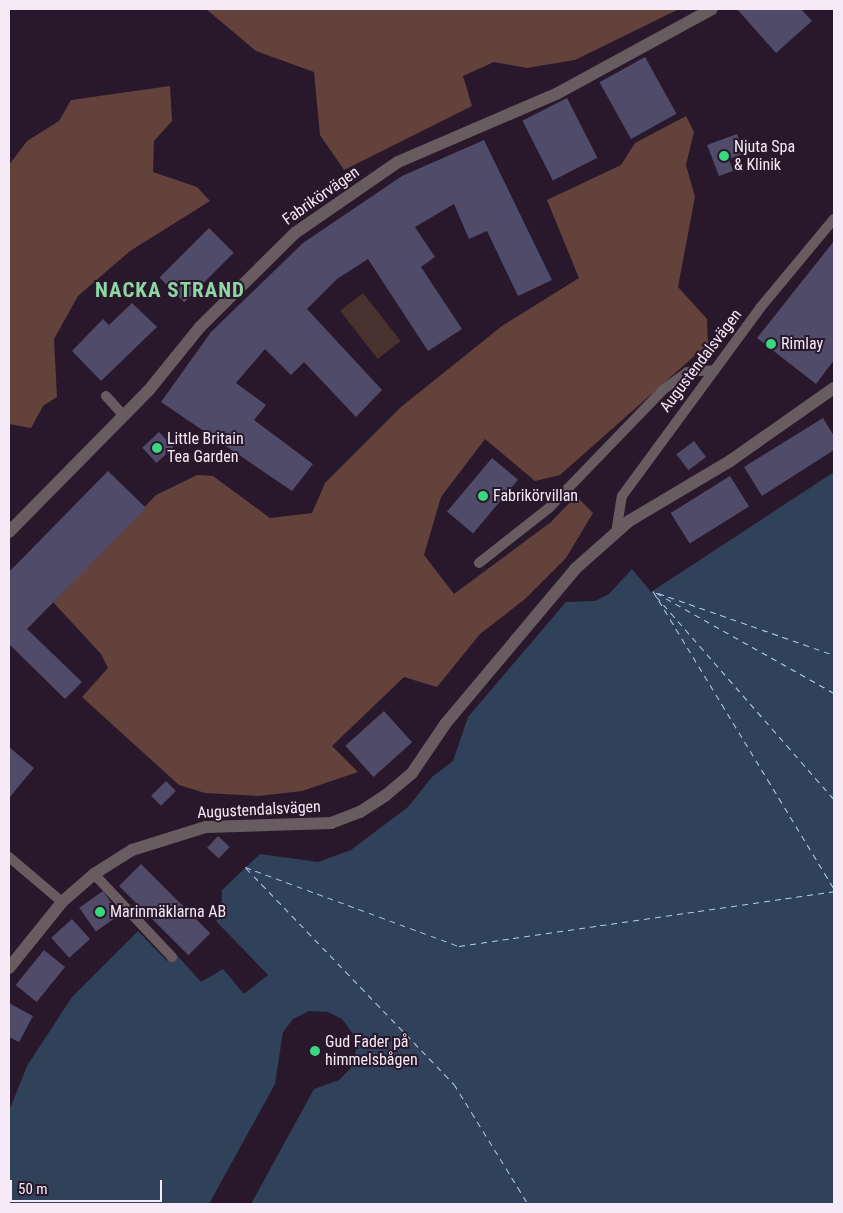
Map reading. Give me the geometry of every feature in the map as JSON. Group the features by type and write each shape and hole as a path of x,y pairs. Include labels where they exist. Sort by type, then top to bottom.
{"street":[{"name":"Fabrikörvägen","path":"9,532 124,416 200,327 295,233 398,162 558,92 712,9"},
{"name":"Augustendalsvägen","path":"9,968 62,902 94,874 132,850 186,831 331,823 367,808 412,773 520,631 570,573 616,533 809,409 834,388"},
{"name":"Fabrikörvägen","path":"9,520 26,515"}],"lane":[{"name":"Augustendalsvägen","path":"616,533 622,496 714,370 834,219"},
{"path":"479,563 549,508 664,390 687,372 714,370"},
{"path":"106,396 124,416"},
{"path":"9,857 62,902"},
{"path":"94,874 172,957"}],"shaded area":[{"path":"206,9 679,9 575,60 527,68 494,62 463,76 472,106 344,170 320,135 314,72 256,51"},
{"path":"170,86 172,121 154,141 153,172 197,187 210,201 130,251 78,296 54,339 57,397 43,406 31,428 9,424 9,165 27,141 59,121 71,100"},
{"path":"686,116 694,132 686,165 695,197 678,287 707,319 708,344 560,475 535,481 485,439 441,497 424,555 454,594 551,522 576,496 593,513 566,558 525,599 480,634 437,687 404,677 332,746 358,772 302,791 259,796 205,793 179,785 82,697 108,668 101,654 53,602 156,495 197,475 213,476 270,518 312,513 325,483 401,407 502,326 579,278 547,200 621,165 635,143"},
{"path":"363,293 401,341 378,359 340,311"}],"water":[{"path":"834,472 834,1204 9,1204 9,1111 27,1066 72,997 138,931 167,961 175,953 201,982 223,969 244,994 268,975 216,921 221,916 222,890 260,854 318,862 351,850 408,807 432,777 453,761 468,717 566,602 595,601 609,594 632,569 651,592"}],"pier":[{"path":"309,1011 328,1012 342,1019 353,1034 356,1049 351,1068 339,1080 314,1089 251,1204 209,1204 275,1084 283,1032 293,1019"}],"building":[{"path":"737,9 801,9 812,21 776,53"},
{"path":"645,57 677,114 631,139 600,82"},
{"path":"567,98 597,158 553,180 522,121"},
{"name":"Njuta Spa & Klinik","path":"737,134 745,153 729,159 733,171 719,176 707,145"},
{"path":"484,140 552,280 518,296 487,231 469,239 454,204 415,227 435,257 421,267 462,329 428,351 368,259 337,279 307,309 382,390 356,417 304,362 291,375 265,349 236,383 266,405 254,420 313,464 292,491 161,402 211,332 303,243 402,176"},
{"path":"209,228 234,253 184,302 160,277"},
{"path":"834,241 834,360 816,384 757,338"},
{"path":"132,303 157,327 101,381 72,351 103,319 109,325"},
{"path":"823,418 834,436 834,450 762,496 744,467"},
{"name":"Little Britain Tea Garden","path":"159,432 173,447 157,463 142,448"},
{"path":"694,441 706,457 688,470 676,454"},
{"name":"Fabrikörvillan","path":"492,458 518,480 473,533 447,512"},
{"path":"108,471 146,508 27,629 82,682 65,699 9,644 9,572"},
{"path":"730,476 749,507 690,544 671,513"},
{"path":"384,711 412,742 373,777 345,746"},
{"path":"9,747 34,768 9,798"},
{"path":"166,781 176,791 161,806 151,796"},
{"path":"218,836 230,847 219,859 207,848"},
{"path":"141,864 210,933 188,955 119,886"},
{"name":"Marinmäklarna AB","path":"103,891 120,915 96,931 79,908"},
{"path":"72,919 90,939 69,958 51,938"},
{"path":"44,950 65,967 37,1002 16,985"},
{"path":"9,1003 33,1016 19,1042 9,1037"}],"ferry route":[{"path":"834,693 653,591 834,889"},
{"path":"658,593 834,655"},
{"path":"656,596 834,799"},
{"path":"245,867 459,946 834,891"},
{"path":"246,868 454,1084 528,1204"}],"place":[{"name":"Njuta Spa & Klinik","path":"724,156"},
{"name":"Rimlay","path":"771,344"},
{"name":"Little Britain Tea Garden","path":"157,448"},
{"name":"Fabrikörvillan","path":"483,496"},
{"name":"Marinmäklarna AB","path":"100,912"},
{"name":"Gud Fader på himmelsbågen","path":"315,1051"}],"district":[{"name":"NACKA STRAND","path":"170,290"}]}
